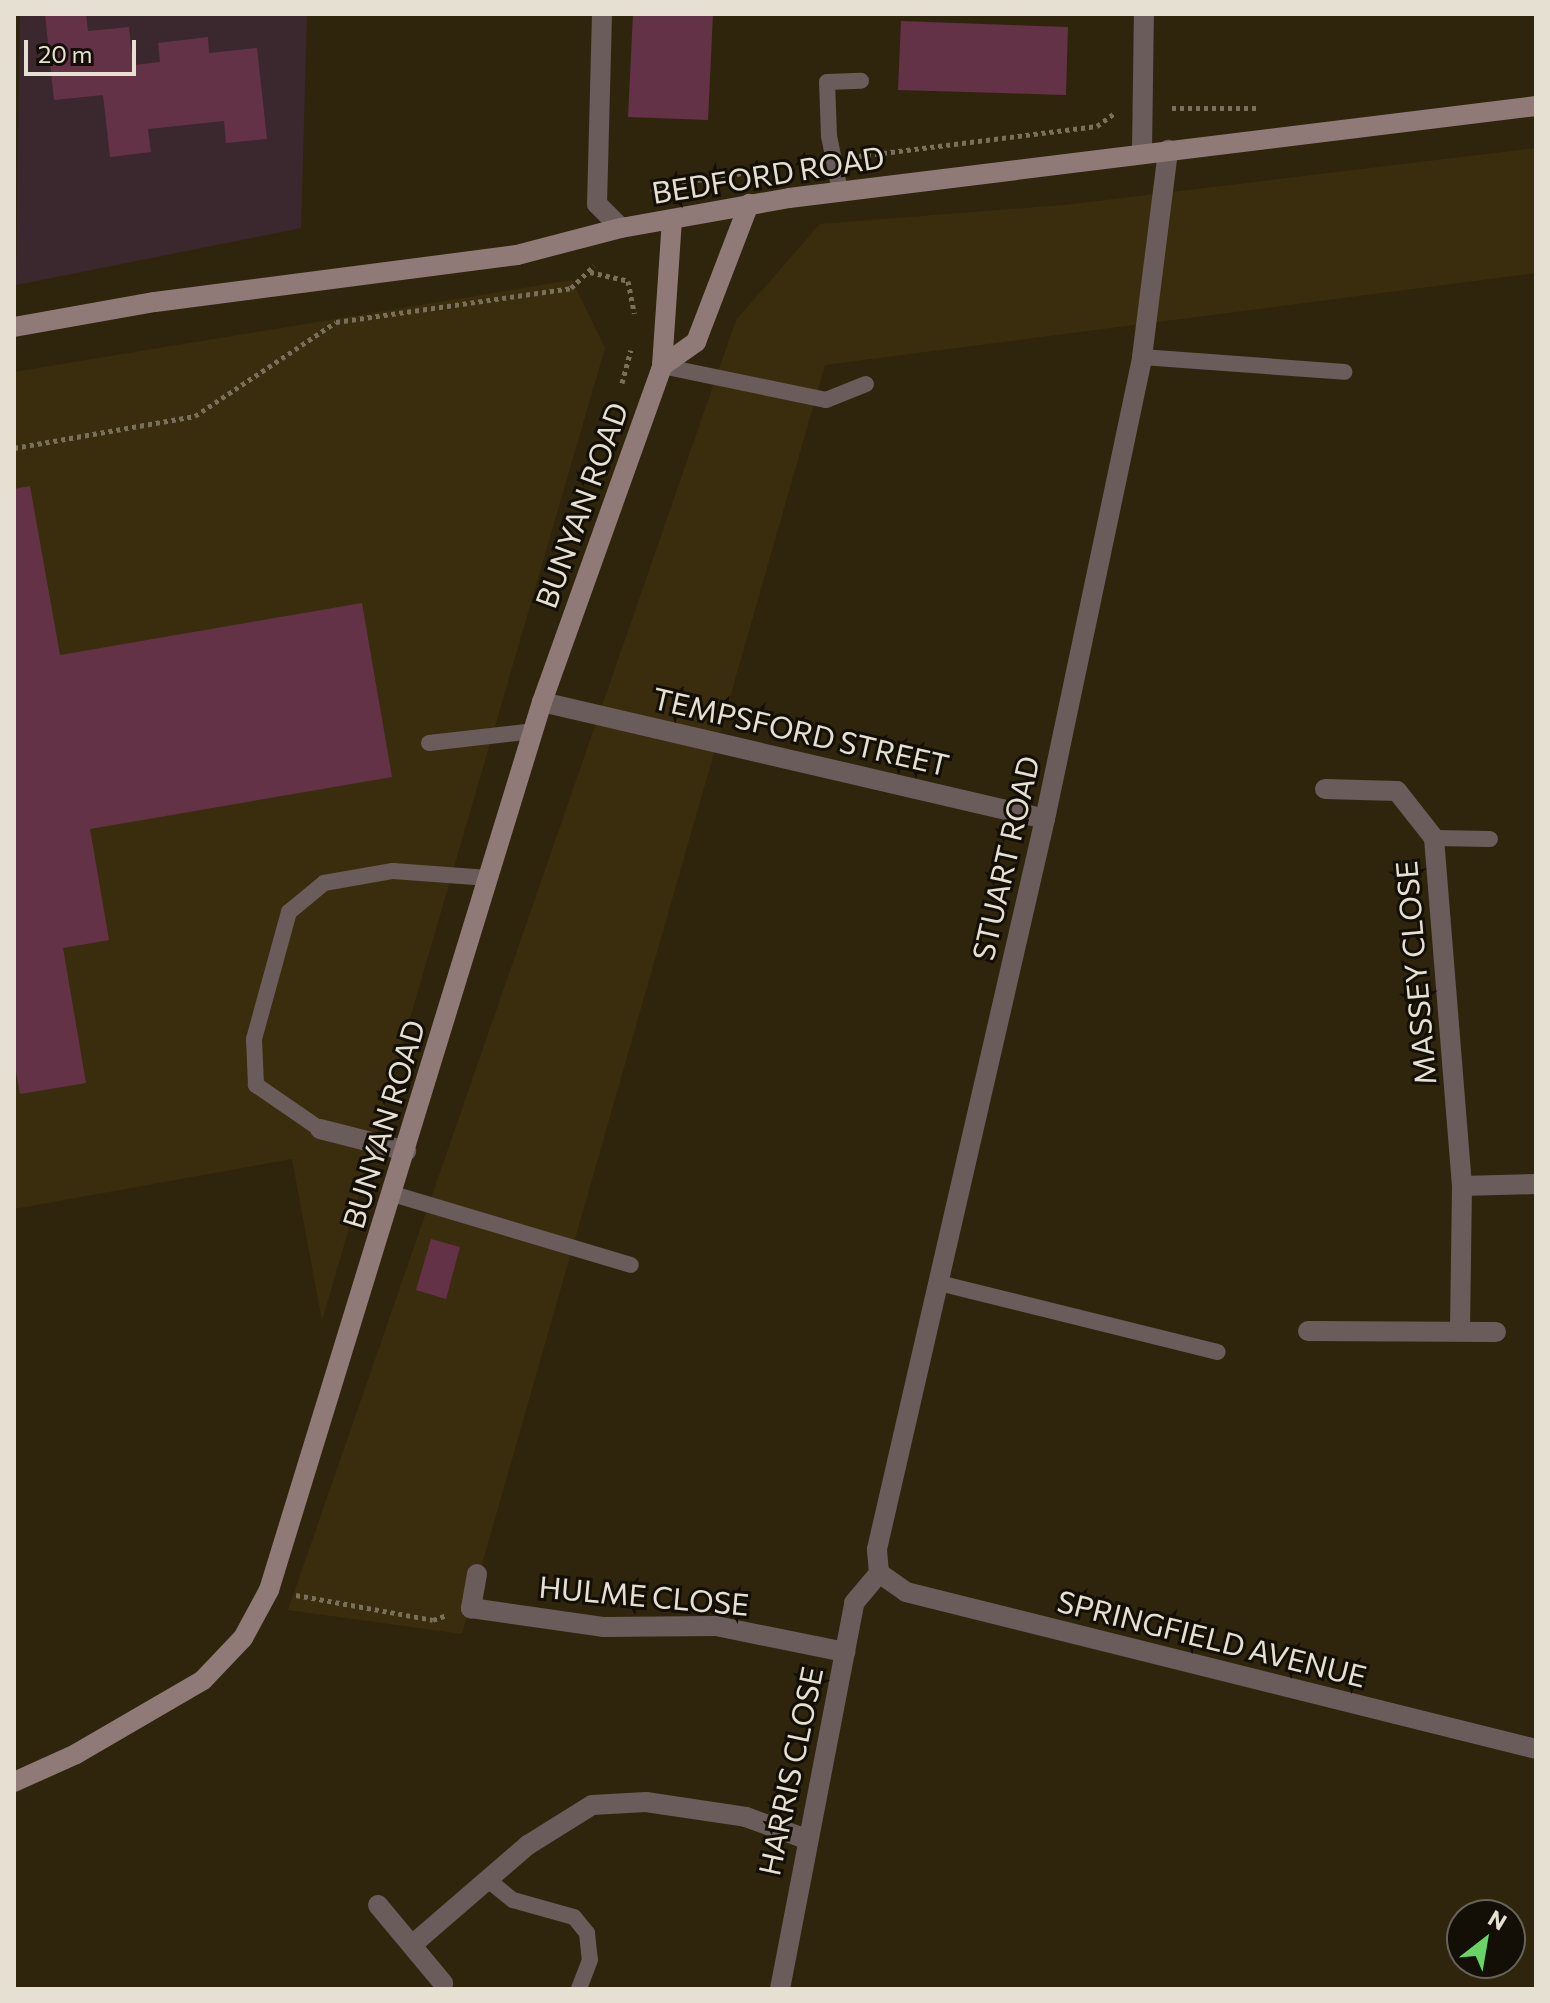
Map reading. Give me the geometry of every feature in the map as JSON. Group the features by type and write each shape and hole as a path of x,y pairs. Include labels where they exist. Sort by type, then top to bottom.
{"street":[{"path":"602,14 597,204 621,228"},
{"path":"1142,151 1144,14"},
{"name":"BEDFORD ROAD","path":"14,327 155,302 517,255 621,228 749,204 1142,151 1536,106"},
{"name":"STUART ROAD","path":"879,1573 877,1549 1045,819 1142,357 1168,150"},
{"path":"662,366 696,342 749,204"},
{"name":"BUNYAN ROAD","path":"14,1782 76,1754 203,1680 243,1638 269,1590 542,702 662,366 672,220"},
{"name":"TEMPSFORD STREET","path":"542,702 1045,819"},
{"name":"MASSEY CLOSE","path":"1325,789 1397,791 1434,838 1462,1186 1460,1331"},
{"path":"320,1129 406,1151"},
{"path":"1462,1186 1536,1184"},
{"path":"1308,1331 1496,1332"},
{"name":"HARRIS CLOSE","path":"780,1989 806,1839 854,1603 879,1573"},
{"name":"SPRINGFIELD AVENUE","path":"879,1573 906,1592 1536,1749"},
{"path":"471,1608 477,1574"},
{"name":"HULME CLOSE","path":"471,1608 603,1627 716,1626 845,1652"},
{"path":"412,1945 528,1845 592,1805 646,1802 746,1817 806,1839"},
{"path":"378,1905 443,1983"}],"lane":[{"path":"840,191 833,160 827,82 861,81"},
{"path":"1142,357 1344,372"},
{"path":"662,366 826,400 866,384"},
{"path":"429,743 534,731"},
{"path":"1434,838 1490,839"},
{"path":"320,1129 256,1085 254,1039 289,912 324,883 393,871 489,878"},
{"path":"393,1194 631,1265"},
{"path":"939,1283 1218,1352"},
{"path":"488,1880 513,1900 574,1917 587,1933 590,1960 579,1989"}],"path":[{"path":"833,160 1097,126 1122,108"},
{"path":"658,186 745,173"},
{"path":"14,448 195,416 336,322 571,288 590,272 628,281 634,318"},
{"path":"620,389 632,344"},
{"path":"269,1590 433,1620 471,1608"}],"shaded area":[{"path":"20,14 307,14 301,228 16,285"},
{"path":"1536,148 1536,273 825,365 462,1634 288,1610 736,320 820,224 1064,205"},
{"path":"572,280 605,348 322,1321 292,1159 14,1209 14,372"}],"building":[{"path":"45,14 86,14 88,31 129,27 133,65 160,62 158,43 208,37 209,53 257,48 267,139 226,143 224,121 148,129 151,152 110,157 103,95 54,100"},
{"path":"633,14 713,14 708,120 628,117"},
{"path":"901,21 1068,27 1066,95 898,90"},
{"path":"30,486 60,655 362,603 392,777 90,829 109,940 63,948 86,1083 20,1094 14,1060 14,489"},
{"path":"431,1239 460,1247 446,1299 416,1290"}]}
